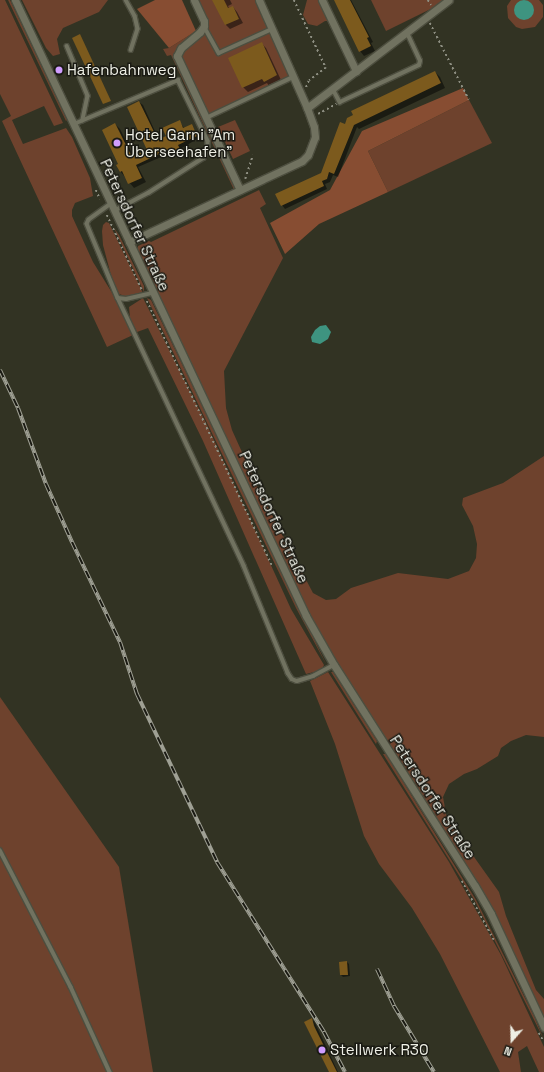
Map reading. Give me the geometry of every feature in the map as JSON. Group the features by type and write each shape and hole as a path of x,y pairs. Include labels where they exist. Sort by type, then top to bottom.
{"street":[{"name":"Petersdorfer Straße","path":"15,0 152,293 306,616 334,665 475,886 491,914 544,1027"},
{"path":"194,0 204,21 204,26 200,32 181,48 177,56 240,190"},
{"path":"129,242 295,165 308,154 315,137 314,127 259,0"},
{"path":"322,0 356,71"},
{"path":"307,108 428,17 448,0"}],"lane":[{"path":"126,0 135,16 138,29 131,50"},
{"path":"204,26 219,53 272,29"},
{"path":"332,89 340,102 419,65 420,61 407,33"},
{"path":"67,46 88,96 83,120"},
{"path":"206,118 293,76"},
{"path":"74,124 178,80 208,141 208,151 204,158 149,194 114,212"},
{"path":"111,204 89,220 87,224 118,298 244,566 288,673 292,679 298,681 313,676 334,665"},
{"path":"118,298 126,299 152,293"},
{"path":"0,850 71,987 110,1072"}],"path":[{"path":"294,0 326,68 309,81 301,96"},
{"path":"428,17 469,100"},
{"path":"311,118 340,102"},
{"path":"240,190 253,155"}],"shaded area":[{"path":"0,0 5,0 63,123 54,126 44,106 12,120 23,144 66,128 72,137 90,178 93,196 75,203 72,210 72,216 93,262 119,304 133,335 107,347 2,121 11,116 0,94"},
{"path":"8,0 10,0 67,120 66,121"},
{"path":"22,0 108,0 99,12 63,28 57,39 60,54 53,56 46,48"},
{"path":"155,0 182,0 196,31 169,48 137,9"},
{"path":"194,0 259,0 293,77 206,118 240,190 235,192 171,55 167,56 163,49 169,48 196,31 200,32 204,26"},
{"path":"307,0 322,0 332,21 325,21 317,26 308,24 303,15"},
{"path":"371,0 449,0 386,31"},
{"path":"511,0 539,0 543,5 543,17 535,27 522,29 516,27 508,18 507,6"},
{"path":"463,88 469,100 368,151 388,192 319,224 285,254 270,223 330,190 362,131"},
{"path":"469,100 492,143 388,192 368,151"},
{"path":"235,120 250,151 233,159 218,127"},
{"path":"259,190 266,204 260,208 283,258 224,371 226,408 232,430 259,490 313,593 326,600 336,599 351,588 398,573 448,579 469,571 476,558 477,544 473,526 462,505 463,498 503,483 544,456 544,737 526,735 511,741 501,748 498,756 477,769 464,774 449,784 443,797 447,819 499,892 506,916 536,990 544,999 544,1019 511,947 472,875 354,690 316,627 137,252 138,246 149,241 151,242"},
{"path":"106,222 109,223 143,293 128,297 119,294 111,275 103,245 102,231 103,225"},
{"path":"114,228 119,235 144,286 144,292"},
{"path":"143,298 207,425 291,609 324,665 322,669 318,671 306,674 203,441 148,328 137,332 130,318 129,307"},
{"path":"147,298 151,300 326,664 296,608"},
{"path":"328,672 449,862 501,955 544,1047 544,1072 539,1072 527,1046 518,1052 521,1072 500,1072 440,954 412,908 379,864 364,836 335,744 310,681"},
{"path":"331,672 333,672 377,741 376,744"},
{"path":"0,697 119,867 153,1072 0,1072"},
{"path":"383,754 386,754 476,900 534,1016 544,1040 475,901"}],"water":[{"path":"524,0 531,3 534,10 531,17 524,20 517,17 514,10 517,3"},
{"path":"326,325 331,332 328,339 320,344 312,342 311,337 315,330 320,326"}],"building":[{"path":"212,0 224,0 228,8 233,6 239,19 225,25"},
{"path":"334,0 350,0 369,37 367,38 371,46 359,52"},
{"path":"80,34 111,101 103,104 72,38"},
{"path":"262,42 277,75 264,82 262,79 242,88 228,58"},
{"path":"435,71 441,83 354,125 334,174 329,172 327,179 322,181 324,186 281,206 275,194 321,173 340,122 345,124 347,118 353,115 351,111"},
{"path":"139,101 158,140 166,136 162,128 180,120 183,128 192,124 197,136 178,145 182,153 176,155 172,148 136,165 142,178 128,184 122,171 120,172 116,165 118,164 102,130 115,123 132,157 147,150 127,107"},
{"path":"347,961 348,975 340,975 339,962"},
{"name":"Stellwerk R30","path":"312,1018 314,1026 337,1072 329,1072 304,1022"}],"railway":[{"path":"0,370 18,408 46,484 120,642 137,694 217,862 324,1032 345,1072"},
{"path":"377,969 394,1006 434,1072"}],"place":[{"name":"Hafenbahnweg","path":"59,70"},
{"name":"Hotel Garni \"Am Überseehafen\"","path":"117,143"},
{"name":"Stellwerk R30","path":"322,1050"}]}
